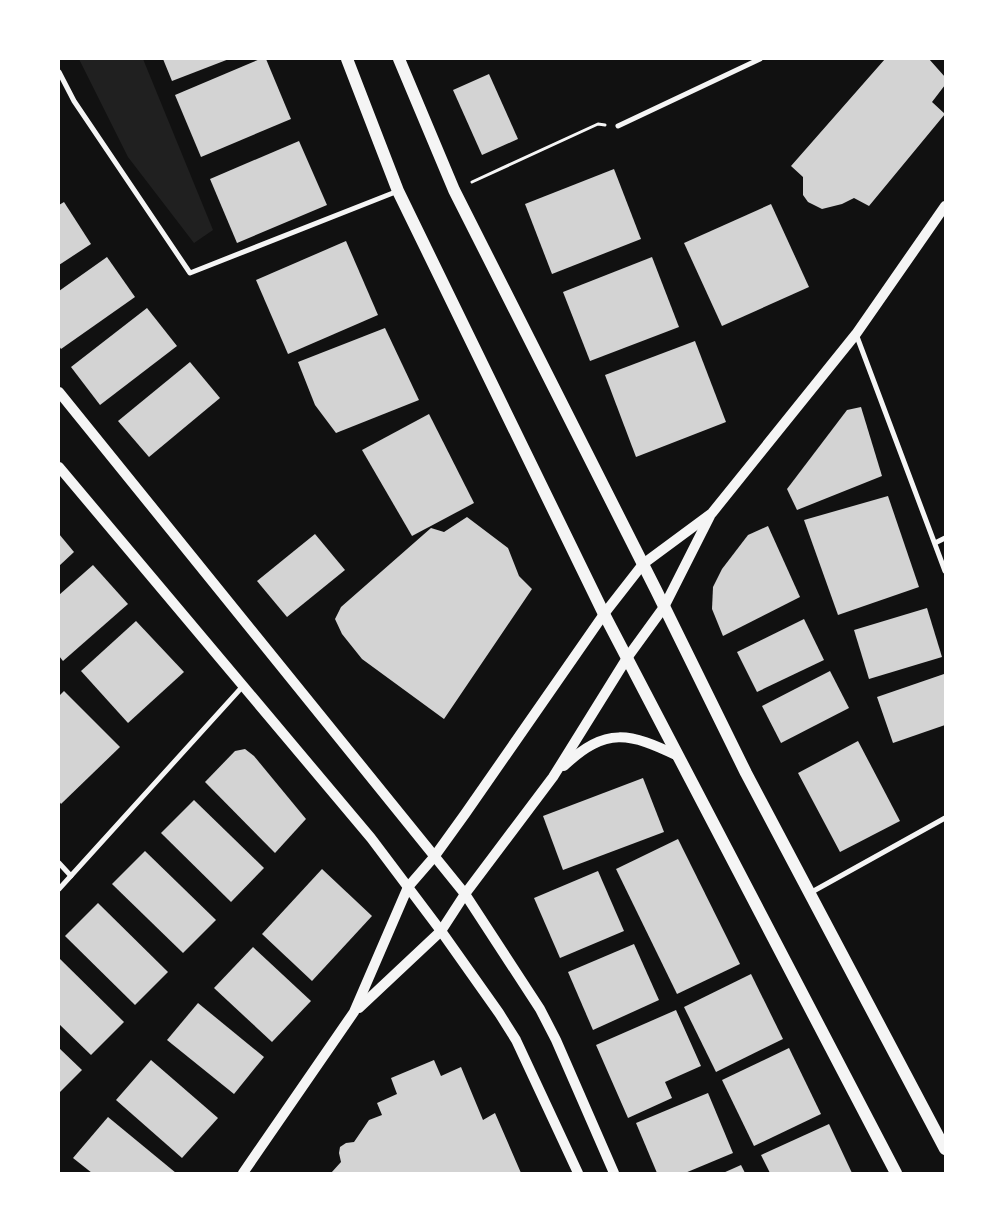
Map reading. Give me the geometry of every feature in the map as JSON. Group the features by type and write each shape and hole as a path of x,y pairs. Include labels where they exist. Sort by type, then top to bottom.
{"main road":[{"path":"347,59 398,191 604,614 896,1173"},
{"path":"399,59 454,190 643,564 746,773 945,1149"},
{"path":"354,1012 441,931 465,894 553,777 627,658 664,606 712,513 856,334 945,206"},
{"path":"59,392 465,894 540,1009 556,1040 614,1173"},
{"path":"59,467 372,838 441,931 516,1040 578,1173"},
{"path":"243,1173 354,1012 408,887 434,857 604,614 643,564 712,513"},
{"path":"553,777 574,757 595,743 611,737 633,738 678,756"}],"street":[{"path":"618,126 760,59"},
{"path":"59,72 74,101 190,273 398,191"},
{"path":"856,334 945,571"},
{"path":"935,543 945,538"},
{"path":"59,890 243,686"},
{"path":"810,894 945,818"},
{"path":"59,863 71,876"}],"path":[{"path":"454,190 598,124 618,126"}],"shaded area":[{"path":"79,59 143,59 213,230 194,243 128,157"}],"building":[{"path":"163,59 229,59 172,81"},
{"path":"260,59 266,59 291,119 201,157 175,95"},
{"path":"885,59 929,59 945,77 945,85 932,102 945,114 869,206 854,198 842,204 822,209 808,202 803,195 803,177 791,166"},
{"path":"489,74 518,139 482,155 453,90"},
{"path":"299,141 327,205 237,243 210,179"},
{"path":"614,169 641,239 552,274 525,204"},
{"path":"64,202 91,244 59,265 59,205"},
{"path":"771,204 809,287 722,326 684,243"},
{"path":"346,241 378,315 288,354 256,280"},
{"path":"107,257 135,297 61,349 59,346 59,291"},
{"path":"652,257 679,327 590,361 563,292"},
{"path":"147,308 177,346 100,405 71,367"},
{"path":"385,328 419,400 336,433 315,405 298,362"},
{"path":"695,341 726,422 636,457 605,375"},
{"path":"190,362 220,398 149,457 118,421"},
{"path":"861,407 882,476 797,510 787,489 847,410"},
{"path":"429,414 474,503 412,536 362,450"},
{"path":"888,496 919,587 838,615 804,520"},
{"path":"467,517 508,548 519,576 532,589 444,719 362,659 342,634 335,619 341,607 431,528 444,532"},
{"path":"768,526 800,597 723,636 712,609 713,587 722,569 748,535"},
{"path":"59,534 74,552 59,566"},
{"path":"315,534 345,570 287,617 257,581"},
{"path":"93,565 128,604 63,661 59,656 59,595"},
{"path":"927,608 942,657 869,679 854,630"},
{"path":"804,619 824,660 757,692 737,652"},
{"path":"136,621 184,672 128,723 81,671"},
{"path":"830,671 849,708 781,743 762,706"},
{"path":"944,674 945,725 893,743 877,697"},
{"path":"64,691 120,747 61,804 59,801 59,696"},
{"path":"858,741 900,821 840,852 798,773"},
{"path":"245,749 254,756 306,819 275,853 205,782 235,751"},
{"path":"643,778 664,832 563,870 543,816"},
{"path":"194,800 264,868 231,902 161,833"},
{"path":"678,839 740,964 677,994 616,869"},
{"path":"145,851 216,920 183,953 112,884"},
{"path":"322,869 372,916 312,981 262,934"},
{"path":"598,871 624,931 560,958 534,898"},
{"path":"98,903 168,972 135,1005 65,936"},
{"path":"634,944 659,1000 593,1030 568,972"},
{"path":"253,947 311,1001 272,1042 214,988"},
{"path":"59,958 124,1022 91,1055 59,1024"},
{"path":"751,974 783,1039 716,1072 684,1007"},
{"path":"198,1003 264,1057 234,1094 167,1040"},
{"path":"676,1010 701,1066 665,1082 672,1098 628,1118 596,1045"},
{"path":"59,1048 82,1070 59,1093"},
{"path":"789,1048 821,1114 754,1146 722,1080"},
{"path":"151,1060 218,1118 182,1158 116,1100"},
{"path":"434,1060 441,1076 461,1067 483,1120 495,1113 521,1173 331,1173 341,1162 340,1147 346,1143 354,1142 369,1120 382,1115 377,1103 397,1094 391,1078"},
{"path":"708,1093 733,1153 685,1173 657,1173 636,1123"},
{"path":"108,1117 176,1173 92,1173 73,1158"},
{"path":"829,1124 852,1173 770,1173 761,1155"},
{"path":"741,1165 745,1173 723,1173"}]}
